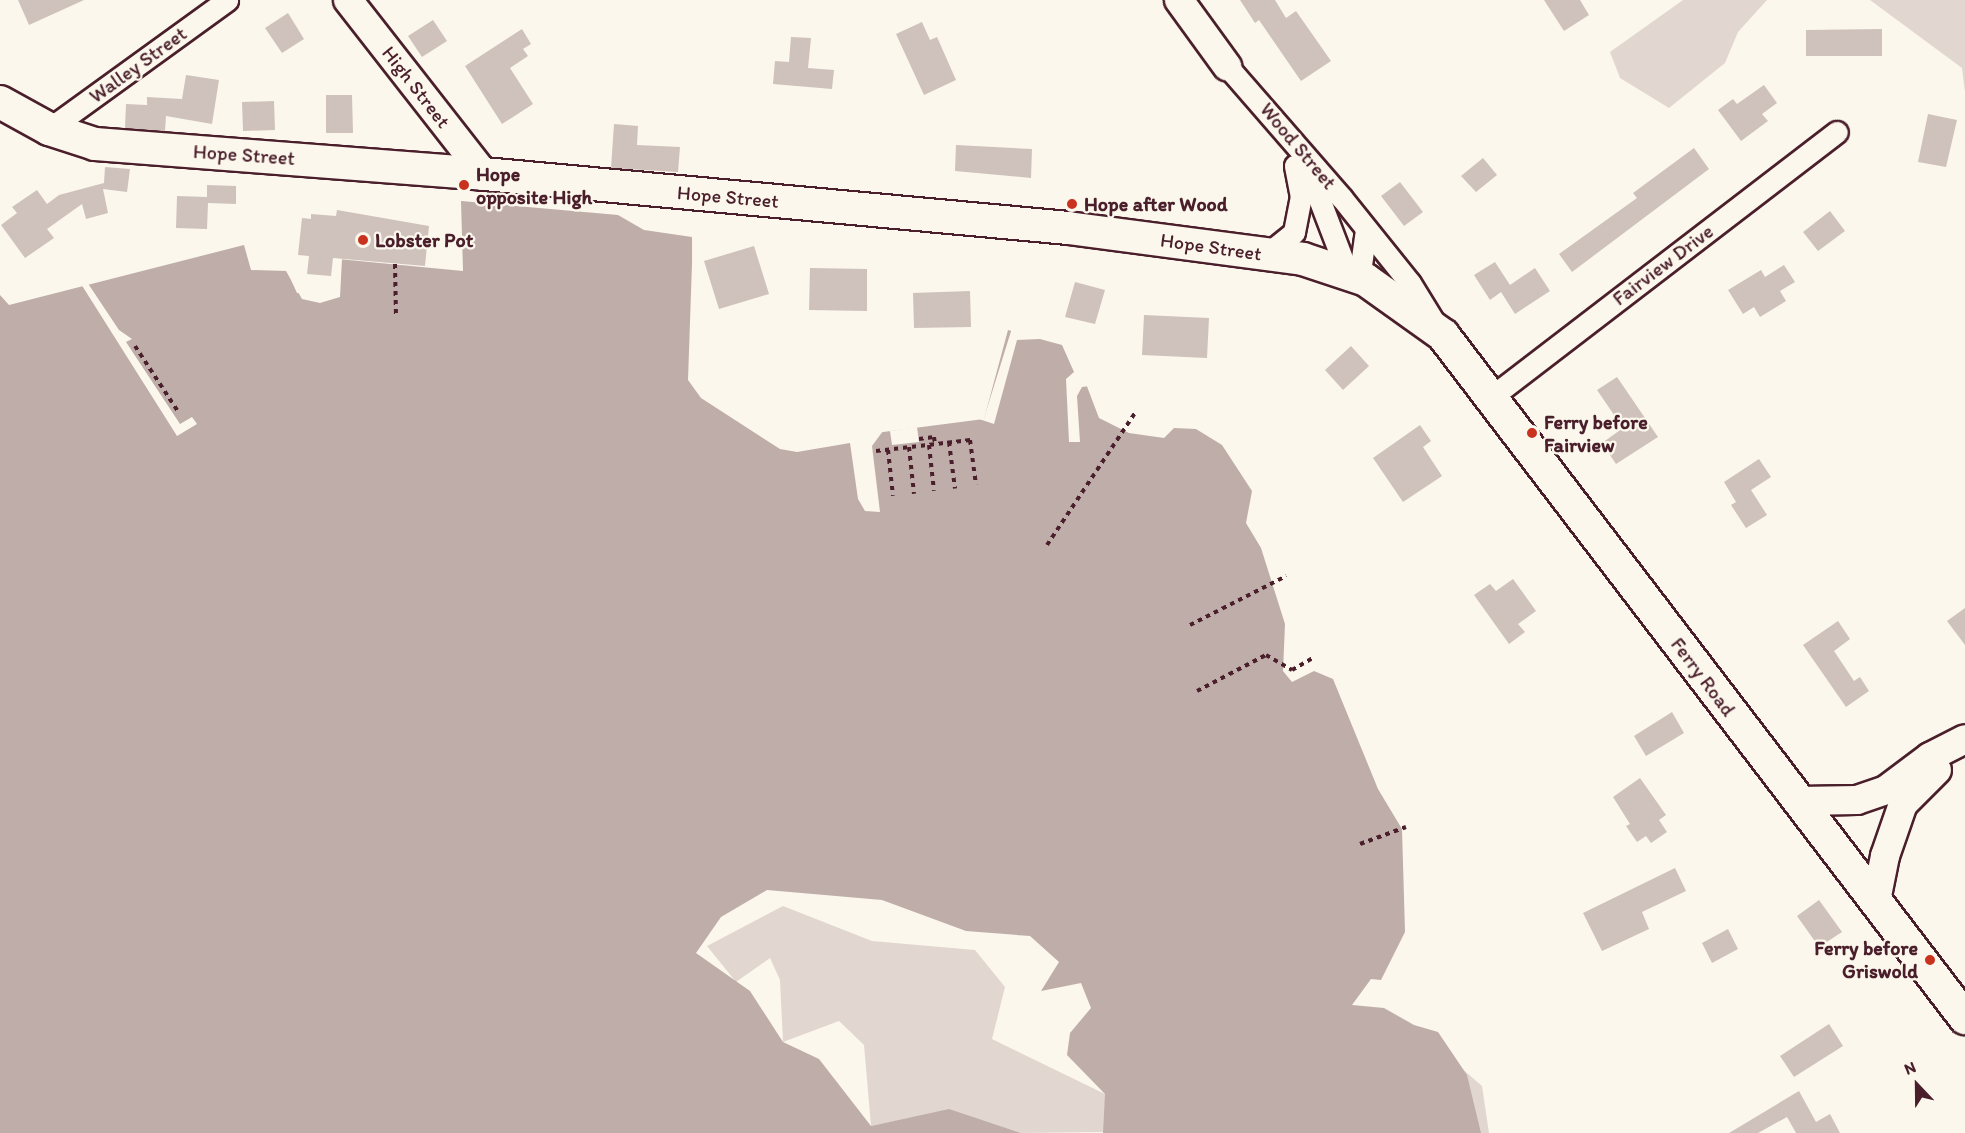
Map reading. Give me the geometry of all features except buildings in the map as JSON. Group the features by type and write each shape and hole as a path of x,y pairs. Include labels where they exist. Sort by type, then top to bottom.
{"main road":[{"name":"Hope Street","path":"0,102 49,129 95,144 484,174 1068,228 1303,259 1354,276 1443,335"},
{"name":"Ferry Road","path":"1443,335 1965,1018"}],"street":[{"name":"Walley Street","path":"49,129 227,0"},
{"name":"High Street","path":"348,0 484,174"},
{"name":"Wood Street","path":"1179,0 1315,188 1354,276"},
{"name":"Wood Street","path":"1227,66 1306,154 1410,284 1443,335"},
{"name":"Fairview Drive","path":"1490,398 1837,132"},
{"name":"Wood Street","path":"1266,255 1294,232 1299,216 1301,197 1294,160"},
{"path":"1354,276 1366,230"},
{"path":"1799,801 1857,800 1886,790 1930,757 1961,742"},
{"path":"1876,902 1885,856 1903,804 1943,764 1961,742"}],"path":[{"path":"395,264 396,315"},
{"path":"130,339 177,410"},
{"path":"1047,545 1135,413"},
{"path":"934,437 935,444"},
{"path":"919,439 940,437"},
{"path":"876,451 970,440 976,485"},
{"path":"949,442 955,489"},
{"path":"929,445 934,491"},
{"path":"909,447 914,494"},
{"path":"888,450 893,496"},
{"path":"1190,625 1286,576"},
{"path":"1197,691 1266,655 1292,670 1313,658"},
{"path":"1360,844 1406,827"}],"shaded area":[{"path":"1683,0 1767,0 1738,32 1725,63 1669,108 1620,78 1610,52"},
{"path":"1870,0 1965,0 1965,92 1962,68"},
{"path":"461,201 618,215 644,230 692,237 693,381 790,444 984,419 1008,330 1072,347 1099,418 1129,433 1164,438 1174,428 1196,429 1222,445 1252,491 1246,523 1261,548 1285,624 1283,671 1292,682 1314,671 1333,679 1378,789 1402,829 1405,932 1381,980 1371,979 1352,1005 1384,1008 1414,1025 1438,1032 1467,1075 1481,1133 1103,1133 1105,1094 1067,1055 1070,1033 1091,1008 1081,983 1041,991 1059,962 1030,936 966,931 882,900 767,890 721,917 696,953 750,991 783,1042 819,1059 871,1126 949,1109 1021,1133 0,1133 0,295 9,305 244,245 251,270 287,271 297,293 334,295 338,259 463,271"},
{"path":"783,906 872,941 975,950 1005,987 992,1039 1105,1094 1105,1132 1021,1133 949,1110 871,1126 864,1045 839,1021 783,1042 780,980 770,958 736,982 707,946"},
{"path":"1460,1067 1482,1086 1489,1133 1469,1133"}],"pier":[{"path":"693,234 696,379 791,441 883,431 872,446 880,512 865,511 858,499 850,443 797,452 780,449 701,398 688,380"},
{"path":"335,258 342,259 340,297 320,303 302,299 286,271 290,271 299,290 332,292"},
{"path":"87,282 119,330 132,339 126,342 180,424 192,417 197,424 177,436 81,284"},
{"path":"1012,328 1062,337 1074,346 1090,386 1082,387 1077,396 1080,442 1069,442 1066,379 1074,372 1062,345 1040,339 1017,340 994,424 979,419 984,418"},
{"path":"917,427 919,442 892,445 890,431"}],"place":[{"name":"Hope opposite High","path":"464,185"},
{"name":"Hope after Wood","path":"1072,204"},
{"name":"Lobster Pot","path":"363,240"},
{"name":"Ferry before Fairview","path":"1532,433"},
{"name":"Ferry before Griswold","path":"1930,960"}]}
